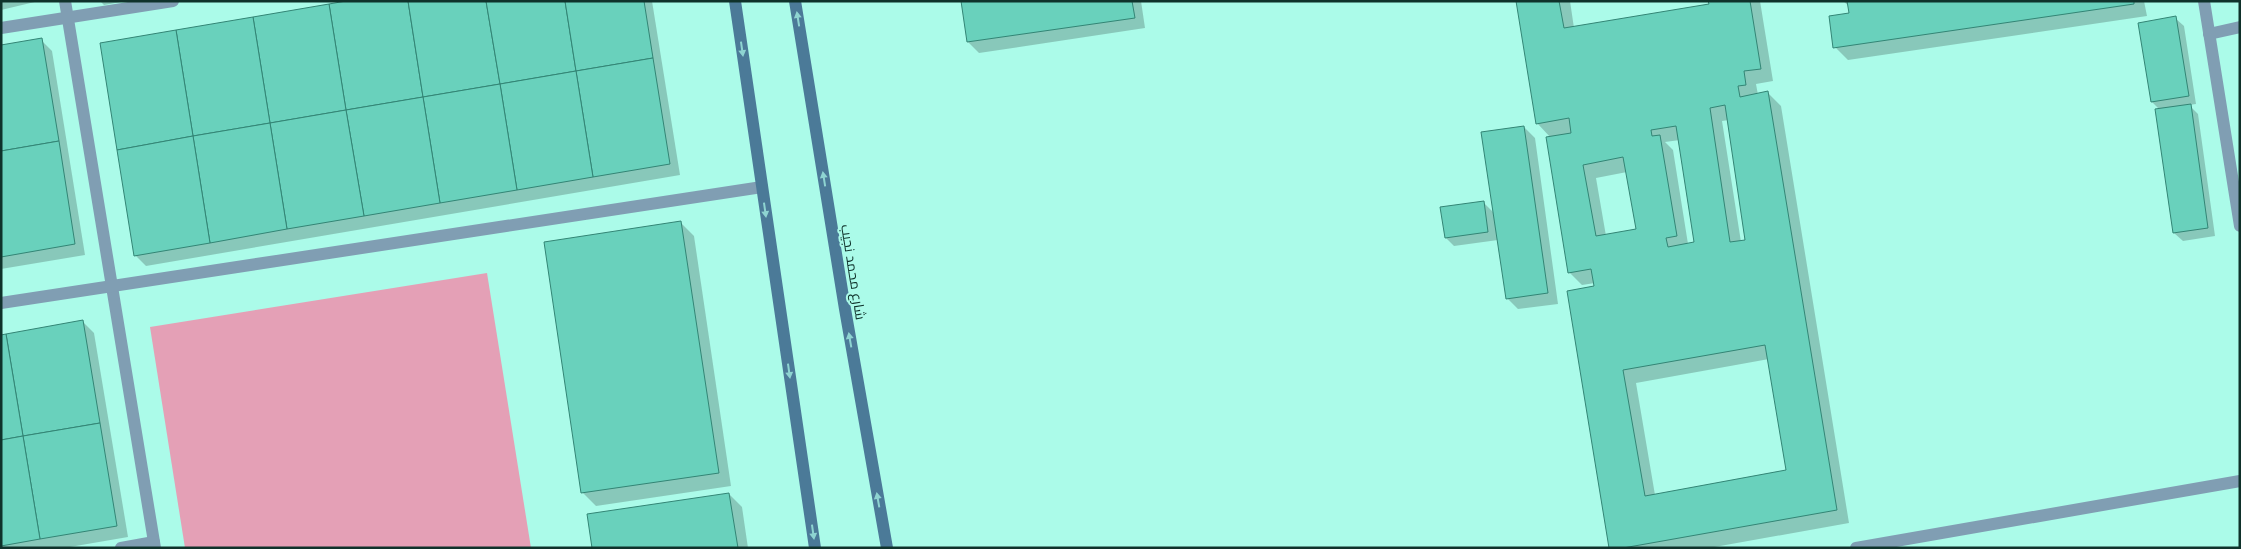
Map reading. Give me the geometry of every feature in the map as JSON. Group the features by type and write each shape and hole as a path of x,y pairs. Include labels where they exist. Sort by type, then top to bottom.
{"main road":[{"path":"735,1 815,548"},
{"name":"شارع محمد نجيب","path":"795,1 843,300 887,548"}],"street":[{"path":"65,1 154,545 121,548"},
{"path":"1,28 173,1"},
{"path":"2204,1 2240,226"},
{"path":"2209,34 2240,27"},
{"path":"1,303 762,187"},
{"path":"1856,548 2240,481"}],"shaded area":[{"path":"487,273 531,548 185,548 150,327"}],"building":[{"path":"346,1 408,1 423,97 346,110 329,4"},
{"path":"408,1 486,1 500,84 423,97"},
{"path":"486,1 565,1 576,71 500,84"},
{"path":"565,1 644,1 653,58 576,71"},
{"path":"961,1 1132,1 1135,18 967,42"},
{"path":"1516,1 1559,1 1564,28 1709,4 1708,1 1750,1 1761,69 1744,71 1746,85 1738,86 1740,97 1768,91 1837,510 1623,548 1609,548 1567,291 1594,286 1591,269 1568,273 1546,137 1571,133 1569,118 1536,124","holes":["1725,105 1745,240 1730,242 1710,108","1676,126 1694,242 1668,247 1666,238 1677,236 1660,135 1652,136 1651,130","1623,157 1636,229 1596,236 1583,165","1765,345 1786,470 1645,496 1623,370"]},
{"path":"1847,1 2134,1 2134,4 1833,48 1829,16 1849,13"},
{"path":"329,4 346,110 270,123 253,17"},
{"path":"2176,16 2189,96 2151,102 2138,23"},
{"path":"253,17 270,123 193,136 176,30"},
{"path":"176,30 193,136 117,150 100,43"},
{"path":"42,38 59,141 1,151 1,45"},
{"path":"653,58 670,164 593,177 576,71"},
{"path":"576,71 593,177 517,190 500,84"},
{"path":"500,84 517,190 440,203 423,97"},
{"path":"423,97 440,203 364,216 346,110"},
{"path":"2191,104 2208,228 2173,233 2155,109"},
{"path":"346,110 364,216 287,229 270,123"},
{"path":"270,123 287,229 210,243 193,136"},
{"path":"1524,126 1548,293 1506,299 1481,132"},
{"path":"193,136 210,243 134,256 117,150"},
{"path":"59,141 75,244 1,257 1,151"},
{"path":"1484,201 1488,232 1445,238 1440,207"},
{"path":"681,221 719,473 581,493 544,242"},
{"path":"83,320 100,423 23,436 6,334"},
{"path":"6,334 23,436 1,440 1,335"},
{"path":"100,423 117,526 40,539 23,436"},
{"path":"23,436 40,539 1,546 1,440"},
{"path":"729,493 738,548 592,548 587,514"}]}
